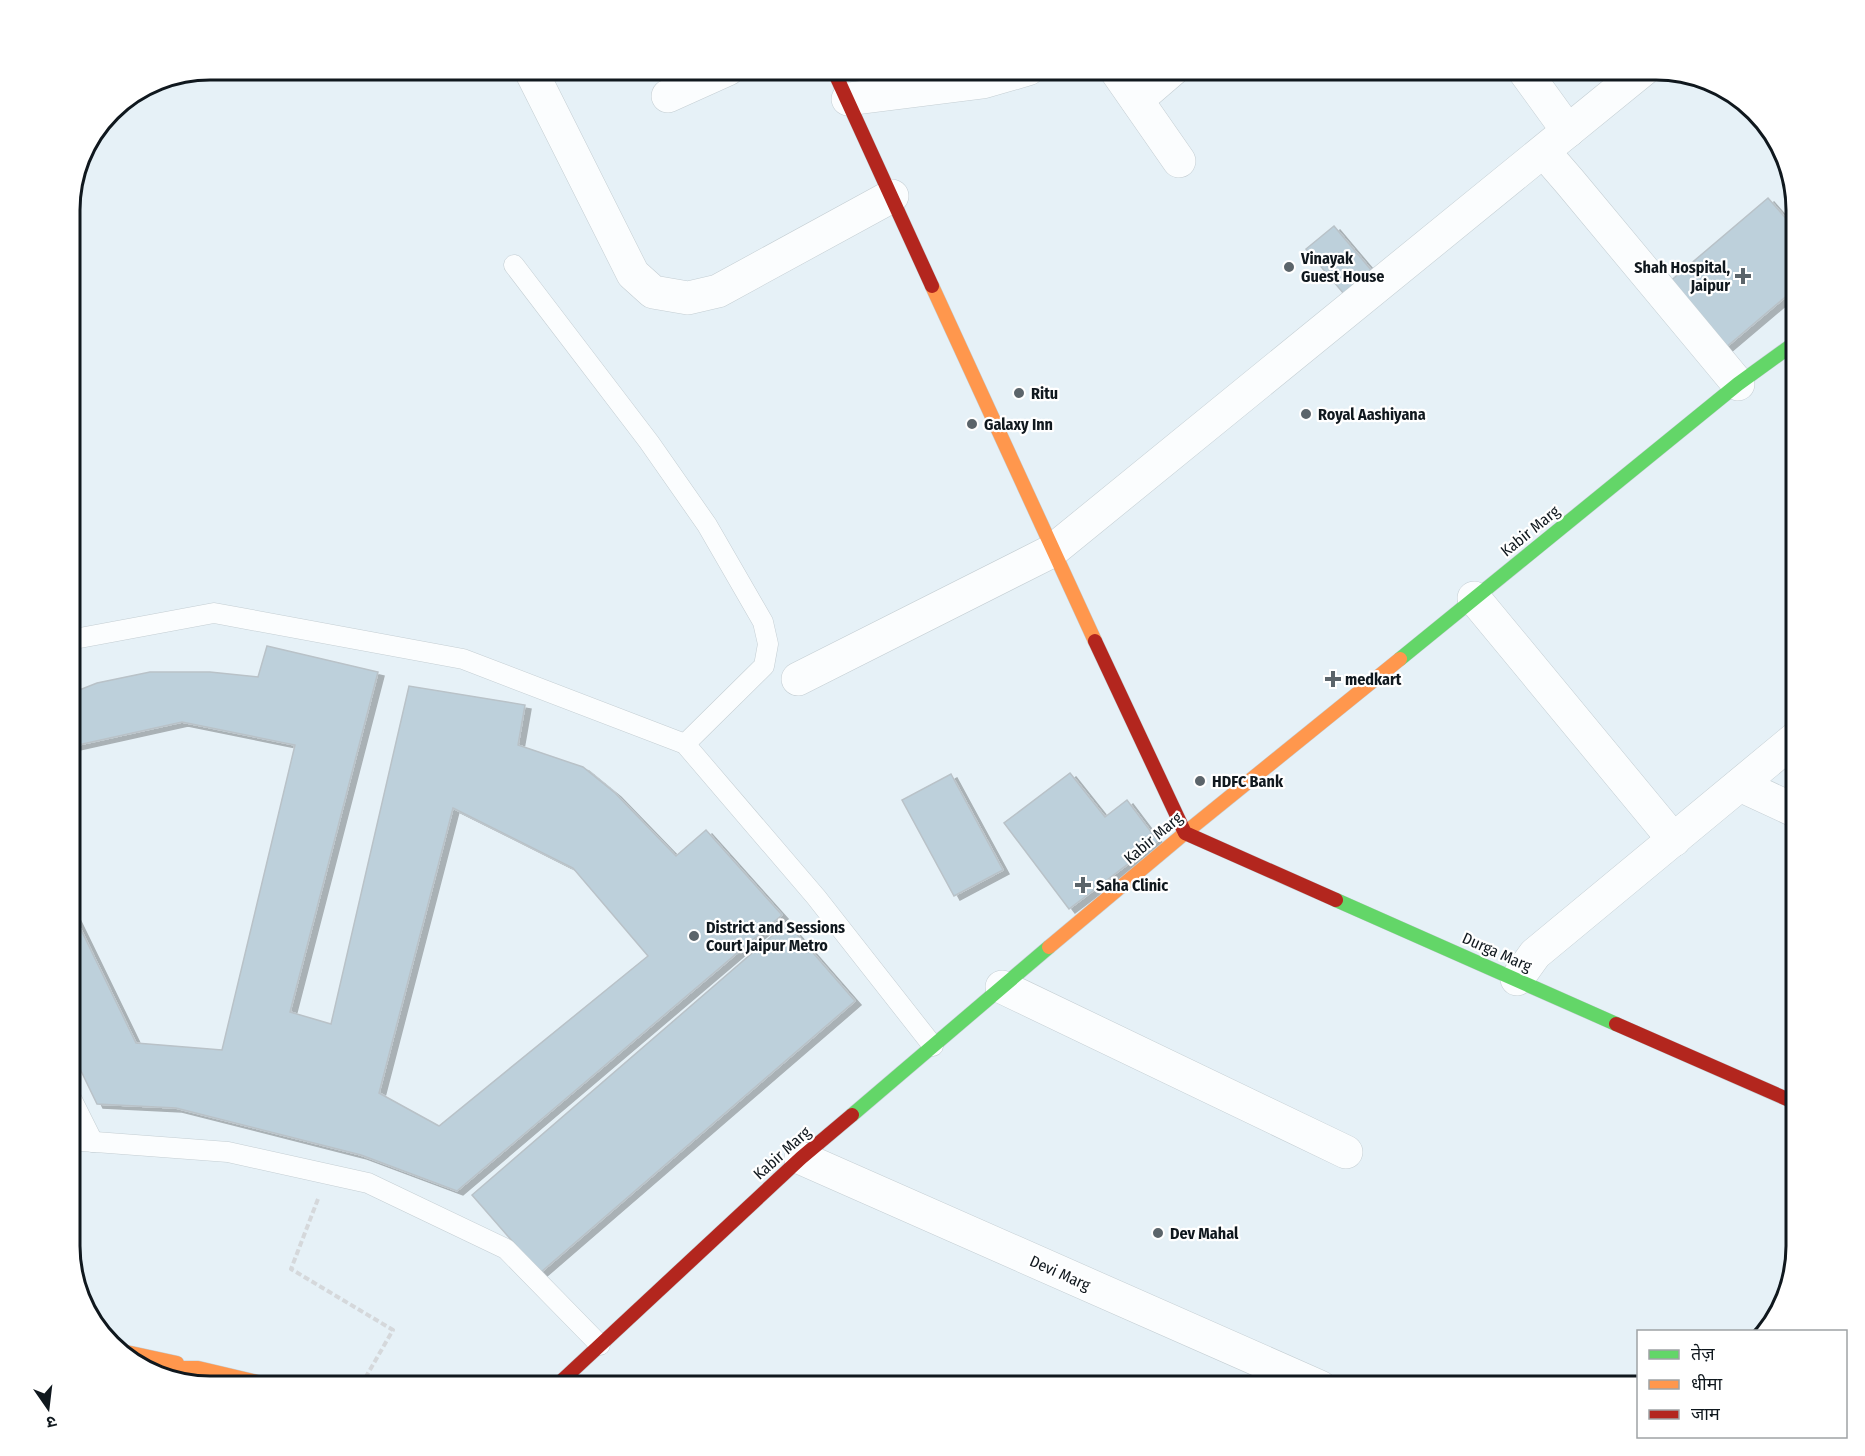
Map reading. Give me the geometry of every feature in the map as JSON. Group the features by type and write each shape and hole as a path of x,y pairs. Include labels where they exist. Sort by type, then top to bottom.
{"street":[{"path":"536,80 633,274 653,292 688,298 717,291 892,196"},
{"path":"668,96 704,80"},
{"path":"838,80 1052,551 1185,832"},
{"path":"848,99 989,80"},
{"path":"1123,80 1179,161"},
{"path":"1137,100 1160,80"},
{"path":"1531,80 1568,131"},
{"path":"798,679 1052,551 1631,80"},
{"path":"1544,152 1738,384"},
{"name":"Kabir Marg","path":"567,1376 801,1158 1185,832 1738,384 1786,349"},
{"path":"1474,598 1674,840"},
{"path":"1517,979 1534,954 1786,746"},
{"path":"1740,785 1786,806"},
{"name":"Durga Marg","path":"1185,832 1786,1099"},
{"path":"1002,987 1346,1152"},
{"name":"Devi Marg","path":"801,1158 1295,1376"},
{"path":"136,1354 232,1376"},
{"path":"163,1368 198,1368"}],"lane":[{"path":"514,265 649,442 707,525 763,622 768,644 764,666 686,744"},
{"path":"80,638 214,613 463,659 686,744 816,897 933,1046"},
{"path":"80,1116 93,1142"},
{"path":"80,1141 228,1152 368,1183 506,1250 600,1345"}],"path":[{"path":"327,1173 291,1269 393,1330 366,1376"}],"building":[{"path":"1768,198 1786,219 1786,296 1724,349 1668,283"},
{"path":"1334,226 1372,271 1344,294 1306,249"},
{"name":"District and Sessions Court Jaipur Metro","path":"267,646 378,672 290,1012 331,1024 409,686 525,705 518,745 583,767 615,793 676,856 706,830 782,915 457,1191 361,1155 176,1108 97,1104 80,1069 80,928 136,1043 222,1050 295,745 182,722 80,745 80,690 97,683 150,672 210,672 258,677","holes":["453,808 573,868 648,956 439,1126 379,1093"]},
{"path":"1070,773 1105,817 1127,800 1158,841 1069,909 1004,823"},
{"path":"951,774 1003,870 954,896 902,800"},
{"path":"787,923 855,1001 540,1273 472,1195"}],"traffic: fast":[{"path":"1400,659 1738,384 1786,349"},
{"path":"1336,900 1616,1024"},
{"path":"852,1115 1049,947"}],"traffic: slow":[{"path":"932,286 1095,641"},
{"path":"1049,947 1185,833 1400,659"},
{"path":"136,1354 177,1363"},
{"path":"163,1368 198,1368 232,1376"}],"traffic: jam":[{"path":"838,80 932,286"},
{"path":"1095,641 1185,833 1336,900"},
{"path":"1616,1024 1786,1099"},
{"path":"567,1376 801,1158 852,1115"}],"place":[{"name":"Vinayak Guest House","path":"1289,267"},
{"name":"Shah Hospital, Jaipur","path":"1743,276"},
{"name":"Ritu","path":"1019,393"},
{"name":"Royal Aashiyana","path":"1306,414"},
{"name":"Galaxy Inn","path":"972,424"},
{"name":"medkart","path":"1333,679"},
{"name":"HDFC Bank","path":"1200,781"},
{"name":"Saha Clinic","path":"1083,885"},
{"name":"District and Sessions Court Jaipur Metro","path":"694,936"},
{"name":"Dev Mahal","path":"1158,1233"}]}
